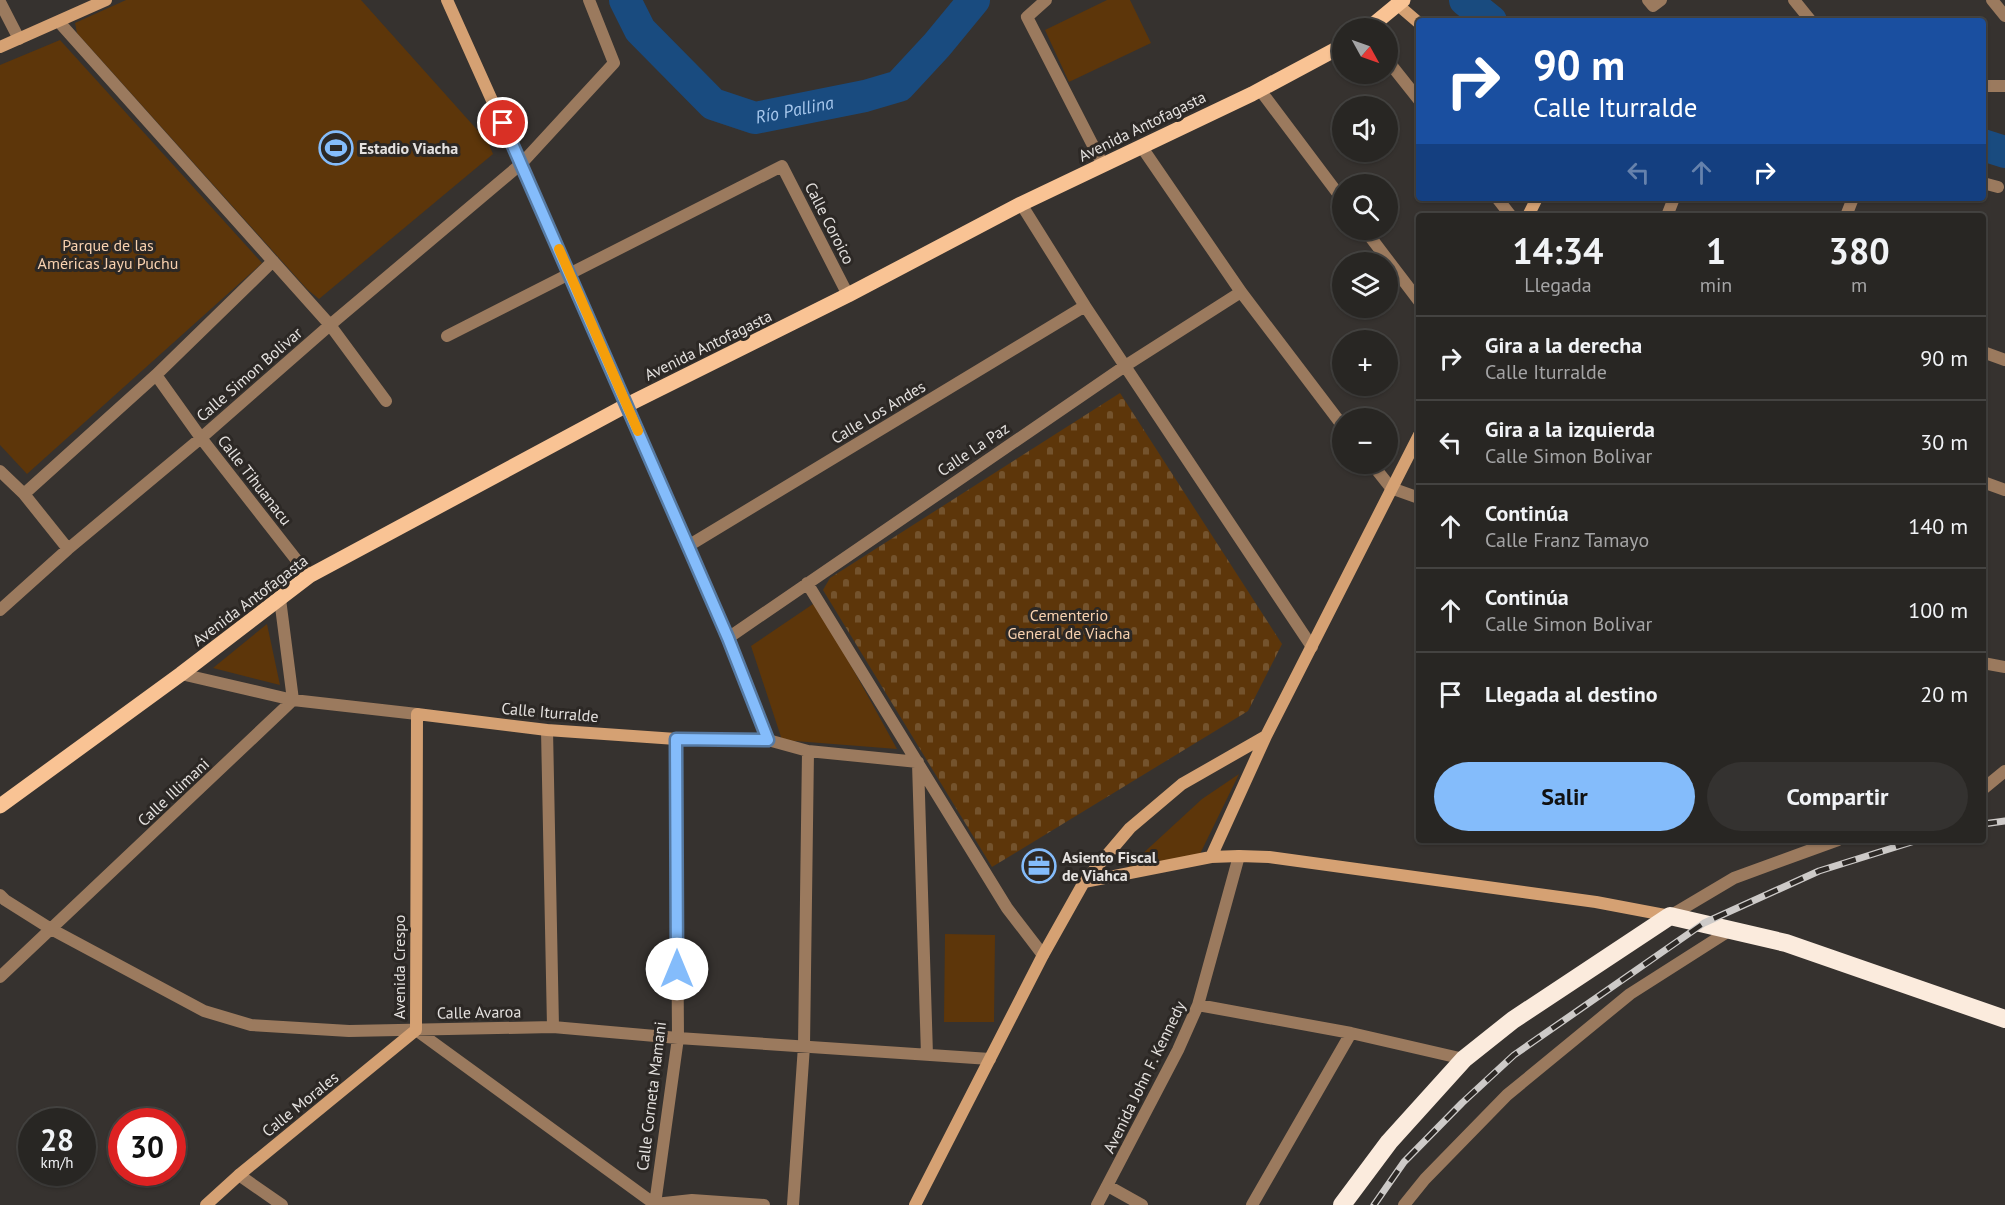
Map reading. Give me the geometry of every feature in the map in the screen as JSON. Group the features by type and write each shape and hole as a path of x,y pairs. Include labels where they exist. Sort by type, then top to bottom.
{"highway":[{"path":"1342,1205 1389,1142 1464,1059 1513,1020 1670,916 1786,943 2005,1019"}],"main road":[{"path":"0,47 106,0"},
{"path":"447,0 570,273 728,638 768,740"},
{"path":"1380,18 1398,2 1416,20"},
{"name":"Avenida Antofagasta","path":"0,806 181,674 309,576 627,405 848,295 1022,204 1260,90 1332,51"},
{"path":"1210,857 1266,736 1416,441"},
{"name":"Calle Iturralde","path":"417,714 547,730 676,739 768,740"},
{"name":"Avenida Crespo","path":"416,1030 417,714"},
{"path":"915,1205 1042,955 1084,882 1131,828 1182,784 1266,736"},
{"path":"1084,882 1210,857 1239,856 1281,859 1584,900 1670,916"},
{"name":"Calle Morales","path":"206,1205 239,1175 416,1030"}],"street":[{"name":"Calle Simon Bolivar","path":"0,610 68,549 521,164 614,63 589,0"},
{"path":"1046,0 1027,17 1103,165"},
{"path":"1794,0 1809,18"},
{"path":"1992,0 2005,16"},
{"path":"0,2 19,39"},
{"path":"59,22 330,325 386,401"},
{"path":"1398,74 1416,96"},
{"path":"1986,86 2005,86"},
{"path":"1260,90 1332,186"},
{"path":"1141,146 1241,292 1332,412"},
{"name":"Calle Coroico","path":"570,273 782,166 848,295"},
{"path":"1986,184 1998,188"},
{"path":"1499,201 1509,213"},
{"path":"1022,204 1085,306 1312,647"},
{"path":"1373,240 1416,297"},
{"path":"24,494 156,375 273,261"},
{"path":"447,336 570,273"},
{"name":"Calle La Paz","path":"728,638 1125,366 1241,292"},
{"name":"Calle Los Andes","path":"688,546 1085,306"},
{"path":"1986,353 2005,360"},
{"name":"Calle Tihuanacu","path":"156,375 201,438 309,576"},
{"path":"0,471 24,494 68,549"},
{"path":"1380,474 1391,488 1416,497"},
{"path":"1986,483 2005,490"},
{"path":"807,583 1007,908 1042,955"},
{"path":"280,599 293,700"},
{"path":"1986,664 2005,667"},
{"name":"Calle Iturralde","path":"181,674 293,700 417,714"},
{"name":"Calle Illimani","path":"0,977 293,700"},
{"path":"547,730 553,1028"},
{"name":"Calle Corneta Mamani","path":"655,1204 678,1038 676,739"},
{"name":"Calle Iturralde","path":"768,740 808,751 918,762"},
{"path":"793,1205 804,1046 808,751"},
{"path":"918,762 927,1056"},
{"path":"1986,787 2005,771"},
{"path":"1670,916 1734,879 1830,843"},
{"name":"Avenida John F. Kennedy","path":"1097,1205 1178,1050 1198,1005 1239,856"},
{"name":"Calle Avaroa","path":"0,895 51,929 204,1011 251,1025 349,1031 553,1028 990,1059"},
{"path":"1404,1205 1425,1179 1507,1095 1630,994 1732,929"},
{"path":"1198,1005 1351,1033 1464,1059"},
{"name":"Avenida Crespo","path":"416,1030 655,1204"},
{"path":"1252,1205 1351,1033"},
{"path":"239,1175 282,1205"},
{"path":"1108,1186 1142,1205"},
{"path":"655,1204 692,1200 764,1205"}],"green space":[{"name":"Estadio Viacha","path":"126,0 361,0 488,142 493,154 319,299 307,289 77,33 75,23"},
{"path":"1107,0 1130,0 1151,43 1069,82 1045,30"},
{"name":"Parque de las Américas Jayu Puchu","path":"60,40 262,263 27,474 0,445 0,65"},
{"name":"Cementerio General de Viacha","path":"1120,393 1282,644 1248,711 992,867 823,590 830,578"},
{"path":"816,602 897,749 782,740 751,646"},
{"path":"267,624 280,685 213,668"},
{"path":"1239,774 1199,856 1126,869 1202,799"},
{"path":"945,934 995,935 994,1022 944,1022"}],"waterway":[{"name":"Río Pallina","path":"625,0 640,30 713,104 755,118 865,96 899,86 974,0"},
{"name":"Río Pallina","path":"1465,0 1487,18"},
{"name":"Río Pallina","path":"1986,146 2005,152"}],"railway":[{"path":"1986,824 2005,821"},
{"path":"1374,1205 1404,1162 1462,1103 1514,1055 1704,923 1819,871 1908,843"}],"slow traffic":[{"path":"559,249 638,431"}],"place":[{"name":"Estadio Viacha","path":"336,148"},
{"name":"Asiento Fiscal de Viahca","path":"1039,866"}],"route":[{"path":"503,123 728,638 768,740 676,739 677,969"}]}
